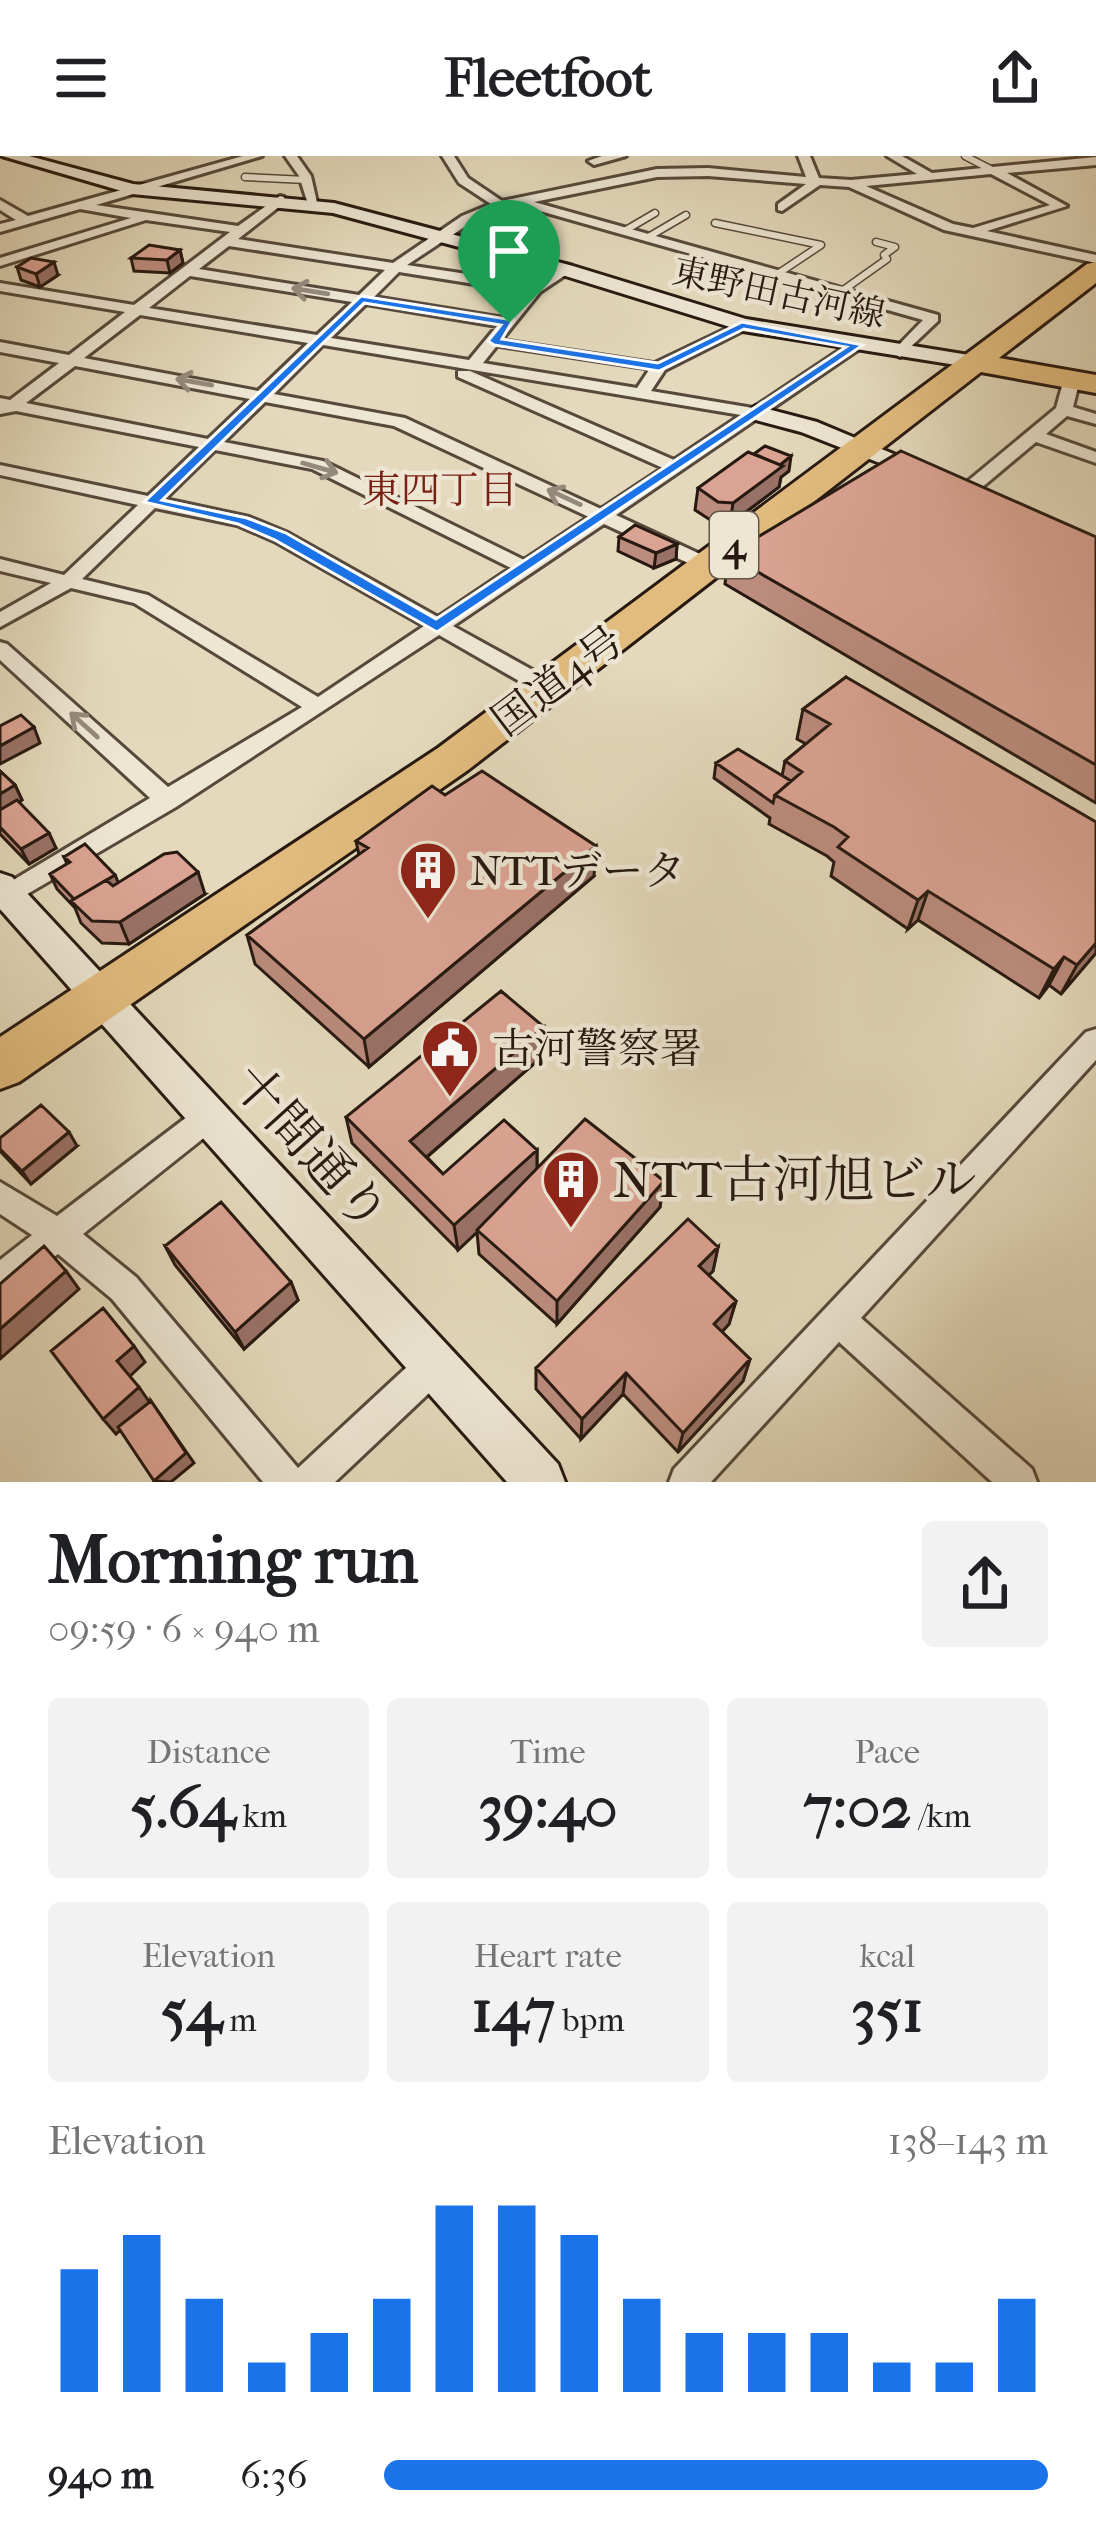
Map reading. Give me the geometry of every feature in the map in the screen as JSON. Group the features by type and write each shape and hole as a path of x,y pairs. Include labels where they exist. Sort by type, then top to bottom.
{"highway":[{"name":"国道4号","path":"0,1066 348,833 548,688 1096,270"},
{"path":"975,362 1084,382"}],"main road":[{"name":"東野田古河線","path":"10,156 132,190 314,205 566,270 742,326 975,362"},
{"path":"756,413 863,447 979,494"},
{"name":"十間通り","path":"3,894 540,1482"}],"street":[{"path":"0,228 256,156"},
{"path":"291,156 314,205"},
{"path":"448,156 463,180 508,203 650,236 933,318 900,352"},
{"path":"594,161 620,156"},
{"path":"635,156 665,173"},
{"path":"719,156 740,167 742,175"},
{"path":"804,156 815,183"},
{"path":"893,156 931,177"},
{"path":"0,621 69,581 396,267 440,236 508,203 665,173 851,184 1096,161"},
{"path":"970,232 1061,206 994,171"},
{"path":"782,206 815,183"},
{"path":"851,184 970,232 1096,259"},
{"path":"4,408 280,200"},
{"path":"0,204 75,239"},
{"path":"77,206 240,230"},
{"path":"0,262 148,216"},
{"path":"225,241 535,289"},
{"path":"473,365 535,289 566,270"},
{"path":"186,271 509,323"},
{"path":"0,287 756,413"},
{"path":"641,394 659,367 742,326"},
{"path":"3,894 168,801 318,707 857,345"},
{"path":"0,347 399,422 707,565"},
{"path":"435,359 676,467"},
{"path":"979,494 1064,410 1084,382"},
{"path":"4,408 334,471 525,568"},
{"path":"1064,410 1096,419"},
{"path":"1034,435 1096,458"},
{"path":"0,470 242,521 281,537 548,688"},
{"path":"0,566 141,598 318,707"},
{"path":"0,649 168,801"},
{"path":"687,1482 1096,1041"},
{"path":"0,1280 210,1116"},
{"path":"0,1197 58,1234 124,1288 286,1482"},
{"path":"838,1319 1018,1482"},
{"path":"309,1482 434,1365"}],"lane":[{"path":"965,156 994,171"},
{"path":"245,177 306,180"},
{"path":"626,230 656,213"},
{"path":"650,236 686,215"},
{"path":"715,223 821,245 779,273"},
{"path":"842,291 895,248 876,242"},
{"path":"494,341 659,367"}],"building":[{"path":"149,245 180,250 167,260 131,258"},
{"path":"31,258 54,262 36,274 17,267"},
{"path":"765,446 791,456 780,465 754,454"},
{"path":"901,451 1096,537 1096,765 728,555"},
{"path":"748,452 783,466 733,503 718,502 698,488"},
{"path":"635,525 677,544 656,553 619,537"},
{"path":"846,677 1096,822 1096,943 1077,965 1064,957 1054,969 928,891 918,900 838,847 848,837 775,795 802,772 785,761 830,724 803,709"},
{"path":"21,715 34,727 0,746 0,726"},
{"path":"738,749 791,781 773,803 716,763"},
{"path":"0,771 15,785 0,794"},
{"name":"NTTデータ","path":"482,771 596,846 364,1039 247,935 368,848 356,841 432,786 445,795"},
{"path":"17,800 49,833 21,849 0,827 0,810"},
{"path":"85,844 115,875 74,899 50,874 70,862 64,857"},
{"path":"177,852 198,872 120,922 92,921 71,901 106,880 113,886 164,854"},
{"path":"501,991 544,1027 410,1141 443,1174 504,1120 537,1150 454,1225 346,1117"},
{"path":"41,1105 69,1132 22,1171 0,1149 0,1138"},
{"name":"NTT古河旭ビル","path":"585,1119 664,1181 557,1301 477,1230"},
{"path":"221,1202 291,1282 235,1332 165,1246"},
{"path":"688,1219 718,1247 699,1266 736,1301 714,1324 750,1359 683,1433 626,1373 582,1419 536,1368"},
{"path":"44,1246 66,1271 0,1329 0,1284"},
{"path":"103,1308 134,1346 117,1361 139,1387 103,1419 51,1351"},
{"path":"151,1401 186,1453 154,1481 118,1427"}],"place":[{"name":"NTTデータ","path":"428,921"},
{"name":"古河警察署","path":"450,1099"},
{"name":"NTT古河旭ビル","path":"571,1230"}],"district":[{"name":"東四丁目","path":"440,489"}],"route":[{"path":"361,299 509,323 494,341 659,367 742,326 857,345 437,626 281,537 242,521 151,502 361,299"}]}
